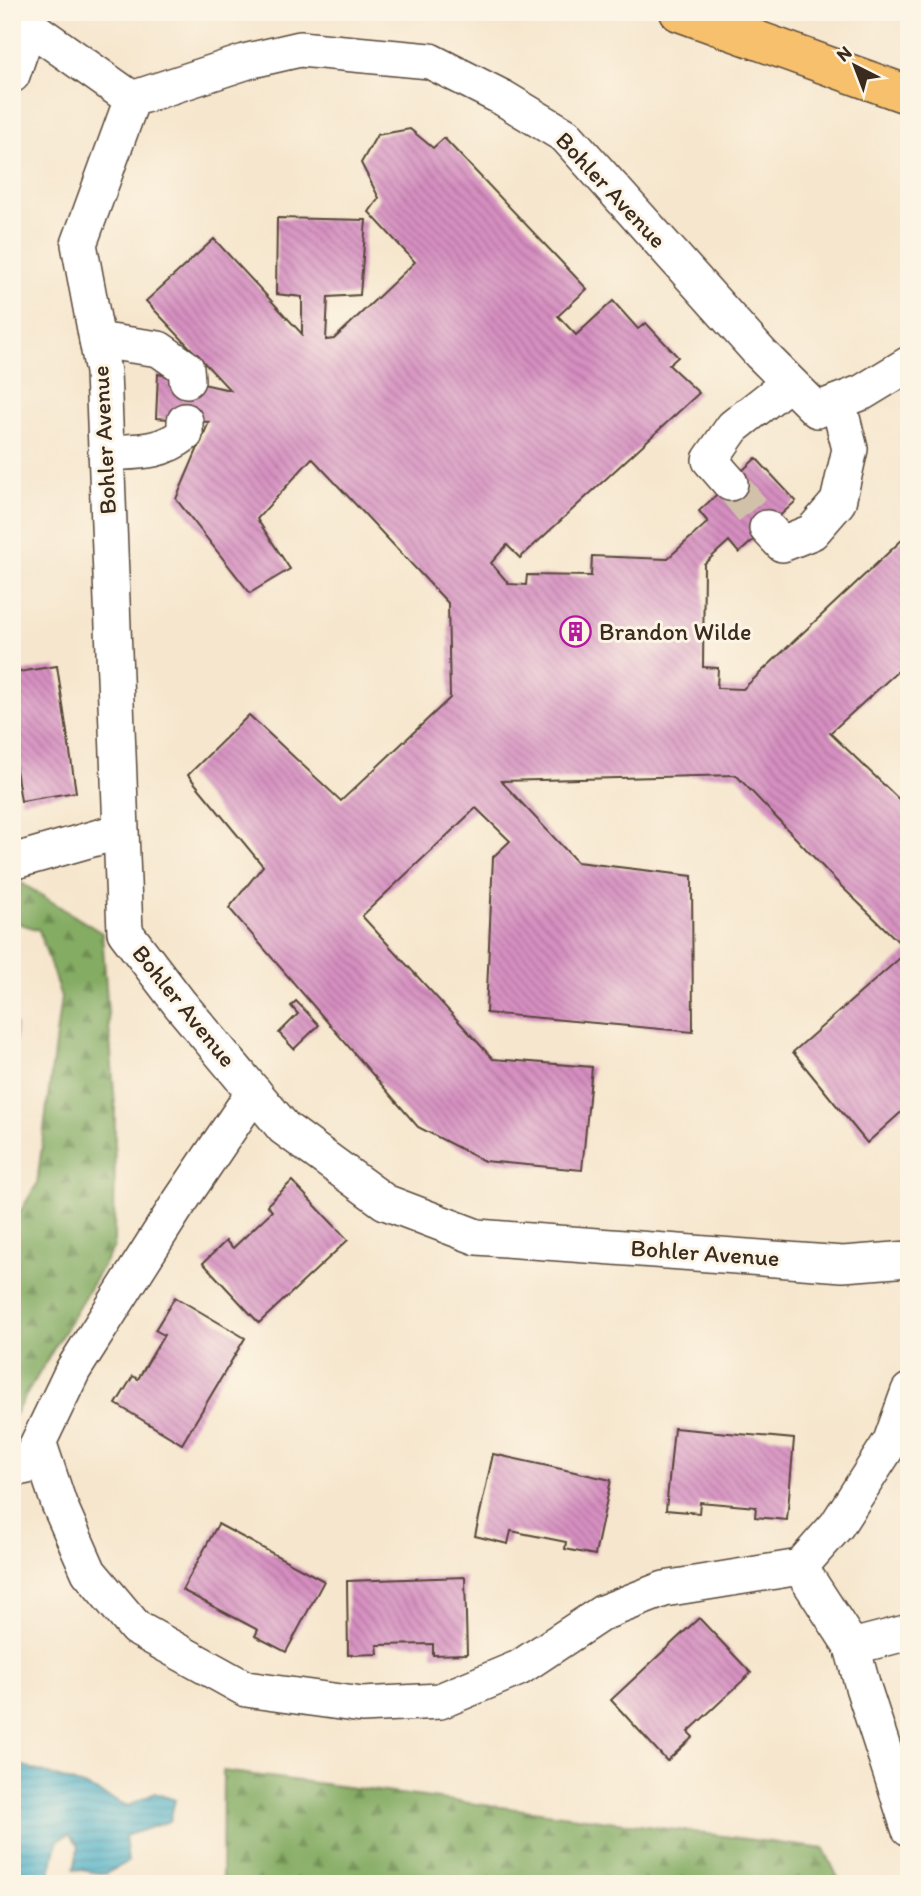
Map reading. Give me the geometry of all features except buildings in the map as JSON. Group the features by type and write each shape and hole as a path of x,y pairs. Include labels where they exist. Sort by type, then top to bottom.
{"main road":[{"path":"683,13 909,95"}],"street":[{"path":"12,75 22,19 132,99"},
{"name":"Bohler Avenue","path":"909,364 863,392 817,410 761,354 566,136 503,98 430,61 300,48 247,61 132,99 79,244 103,372 125,932 180,1004 284,1128 385,1202 477,1237 843,1264 909,1259"},
{"path":"97,340 159,349 186,368 187,380"},
{"path":"730,483 710,460 733,427 789,383"},
{"path":"767,528 782,544 813,532 838,502 850,449 838,402"},
{"path":"106,453 145,451 169,446 185,433 185,421"},
{"path":"12,862 120,831"},
{"path":"12,1469 27,1466 73,1370 175,1209 254,1092"},
{"path":"39,1444 64,1516 89,1572 136,1628 246,1689 362,1705 440,1701 519,1668 602,1613 664,1589 800,1567 837,1525 891,1441 909,1391"},
{"path":"800,1567 852,1647 909,1828"},
{"path":"852,1647 909,1632"}],"green space":[{"path":"12,877 102,933 115,1105 114,1247 12,1419 12,1225 37,1184 61,997 39,930 12,921"},
{"path":"223,1771 824,1849 841,1884 222,1884"}],"water":[{"path":"12,1762 86,1787 128,1806 155,1793 175,1800 170,1821 125,1836 128,1862 105,1874 74,1869 79,1845 69,1834 58,1840 48,1881 42,1884 12,1884"}],"tunnel":[{"path":"730,483 767,528"}],"place":[{"name":"Brandon Wilde","path":"576,632"}]}
